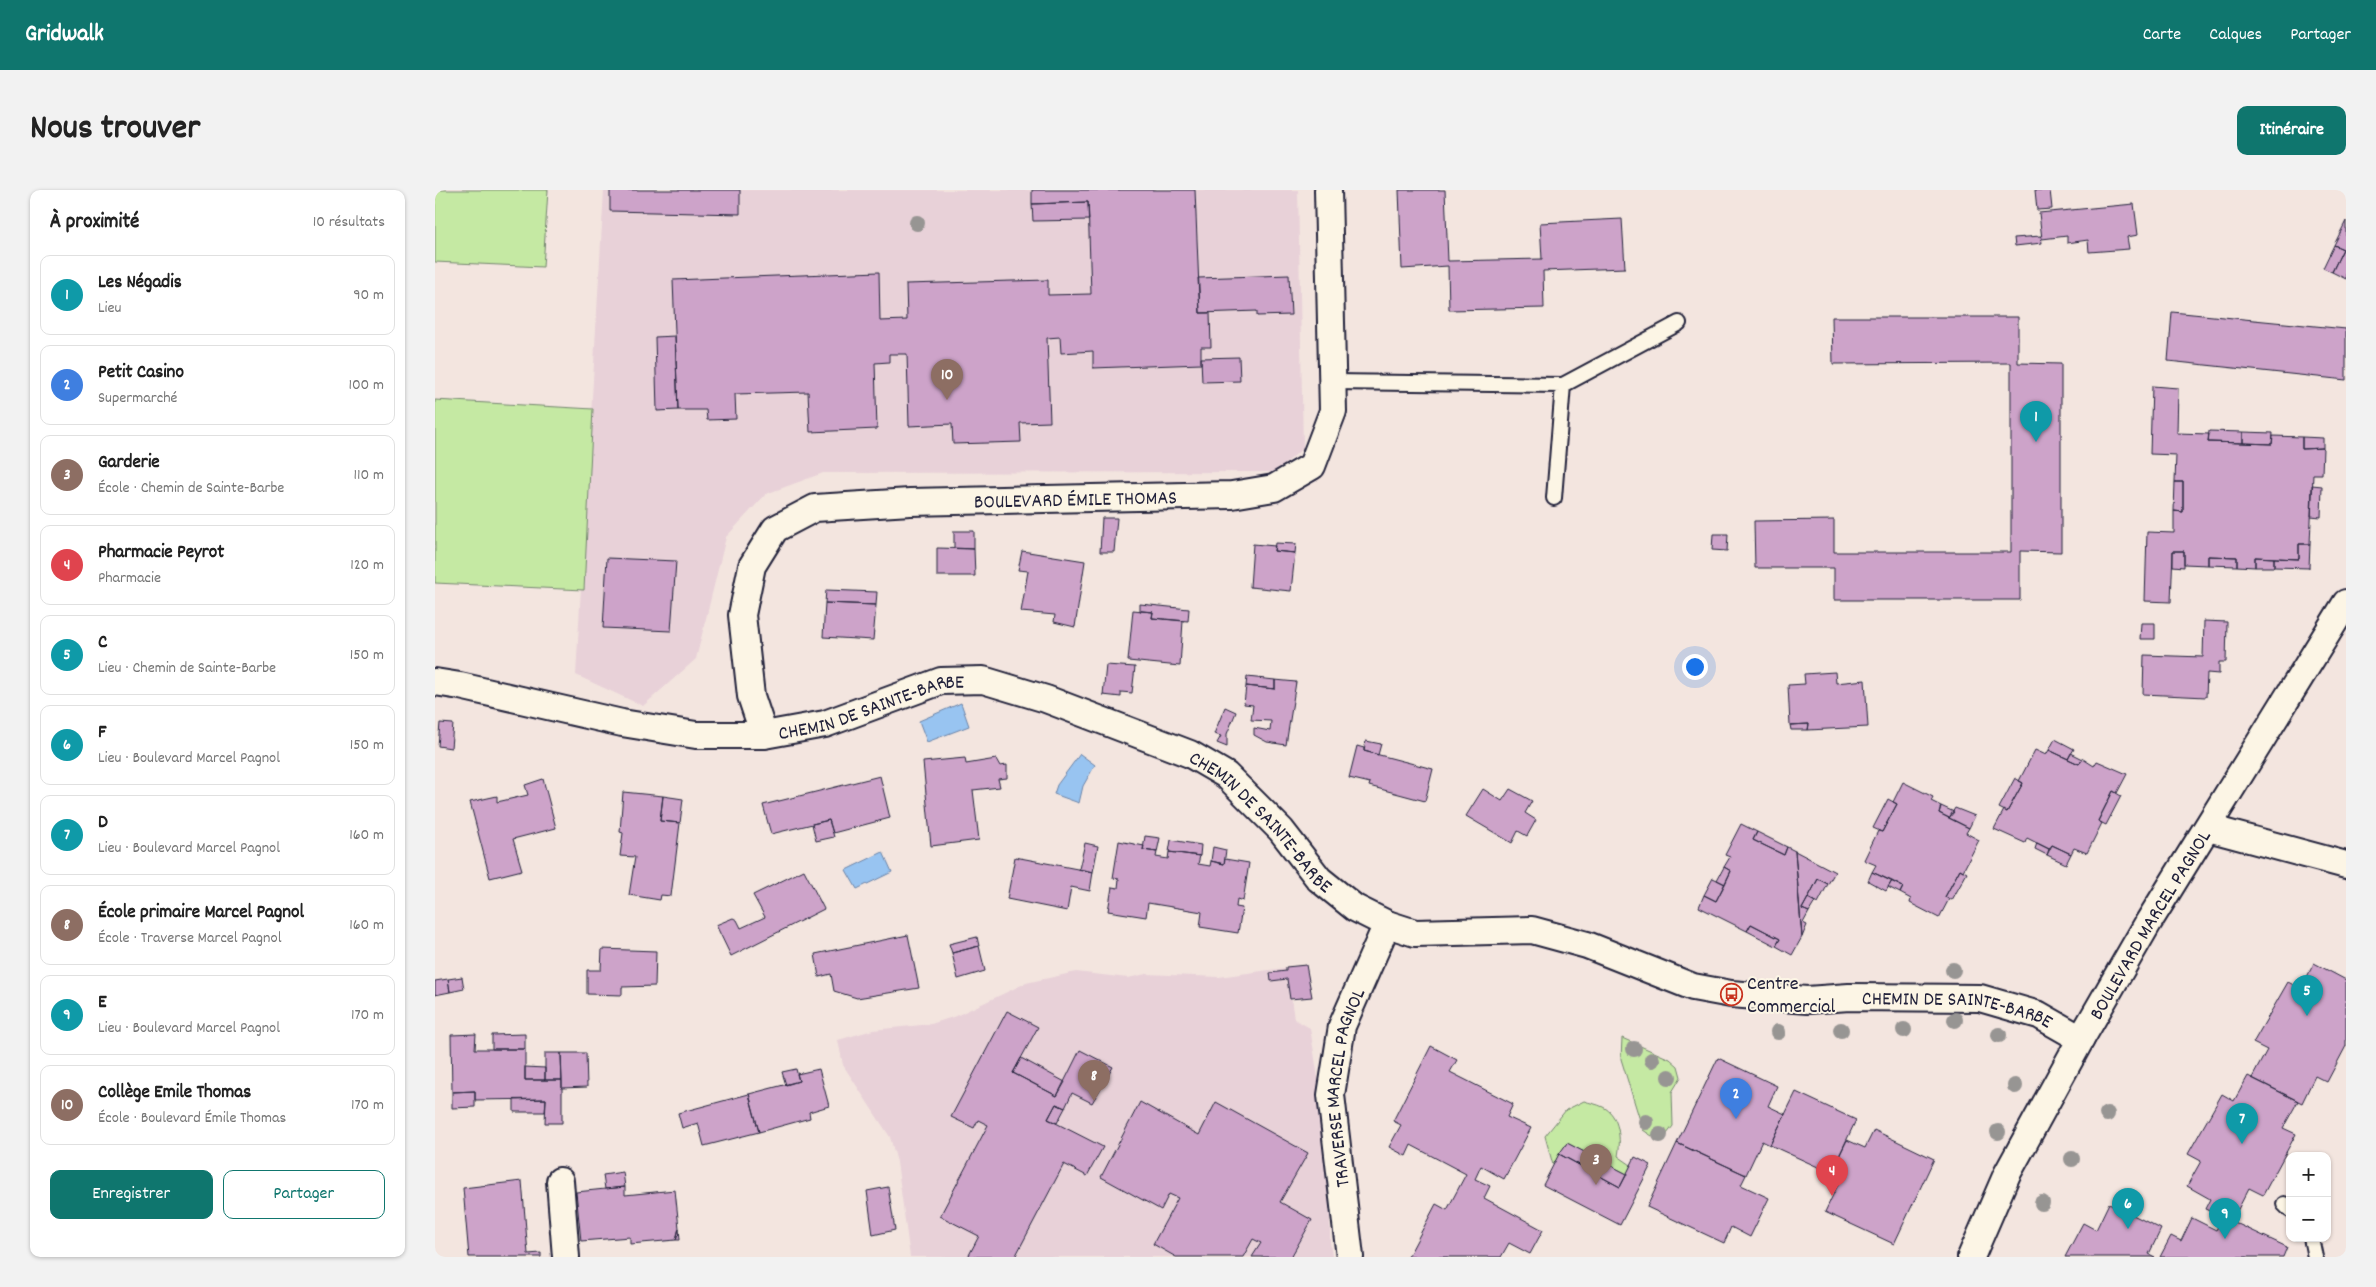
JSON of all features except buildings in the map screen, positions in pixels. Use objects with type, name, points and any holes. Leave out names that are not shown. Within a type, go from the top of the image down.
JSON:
[{"type":"street","name":"BOULEVARD ÉMILE THOMAS","points":[[764,735],[751,696],[741,615],[752,566],[775,529],[815,508],[910,502],[1232,495],[1274,488],[1313,466],[1333,411],[1328,190]]},
{"type":"street","name":"BOULEVARD MARCEL PAGNOL","points":[[1971,1257],[2007,1174],[2081,1039],[2148,923],[2346,603]]},
{"type":"street","name":"CHEMIN DE SAINTE-BARBE","points":[[435,682],[479,690],[622,723],[695,735],[764,735],[825,724],[941,681],[983,680],[1045,699],[1190,754],[1226,775],[1281,830],[1319,879],[1355,908],[1387,924],[1415,933],[1532,930],[1587,945],[1684,984],[1731,994],[1807,1000],[1849,997],[1980,998],[2039,1015],[2081,1039]]},
{"type":"street","points":[[2208,828],[2346,864]]},
{"type":"street","name":"TRAVERSE MARCEL PAGNOL","points":[[1350,1257],[1331,1095],[1342,1026],[1387,924]]},
{"type":"street","points":[[560,1181],[566,1257]]},
{"type":"lane","points":[[1332,382],[1563,386],[1679,323]]},
{"type":"lane","points":[[1554,498],[1563,386]]},
{"type":"lane","points":[[2312,1242],[2315,1257]]},
{"type":"shaded area","points":[[604,190],[1298,190],[1303,448],[1276,472],[823,473],[766,494],[726,537],[696,659],[643,706],[576,675]]},
{"type":"shaded area","points":[[1306,965],[1291,998],[1294,1019],[1310,1028],[1330,1152],[1330,1242],[1332,1257],[910,1257],[897,1162],[890,1137],[843,1065],[838,1040],[873,1030],[931,1024],[956,1016],[1026,983],[1076,972],[1128,978],[1146,974],[1219,977]]},
{"type":"green space","points":[[435,190],[548,190],[543,267],[435,262]]},
{"type":"green space","points":[[435,400],[593,409],[584,590],[435,583]]},
{"type":"green space","points":[[1622,1038],[1670,1059],[1678,1066],[1681,1077],[1672,1092],[1673,1126],[1661,1142],[1643,1130],[1621,1059]]},
{"type":"green space","points":[[1584,1101],[1603,1107],[1613,1116],[1619,1136],[1618,1156],[1631,1165],[1627,1174],[1567,1143],[1553,1165],[1545,1136],[1566,1110]]},
{"type":"water","points":[[961,703],[969,726],[927,742],[919,721]]},
{"type":"water","points":[[1080,754],[1095,765],[1083,786],[1079,803],[1054,794],[1057,785]]},
{"type":"water","points":[[883,852],[892,872],[857,889],[846,870]]},
{"type":"place","name":"Collège Emile Thomas","points":[[947,400]]},
{"type":"place","name":"Les Négadis","points":[[2036,442]]},
{"type":"place","name":"Centre Commercial","points":[[1731,994]]},
{"type":"place","name":"C","points":[[2307,1016]]},
{"type":"place","name":"École primaire Marcel Pagnol","points":[[1094,1101]]},
{"type":"place","name":"Petit Casino","points":[[1736,1119]]},
{"type":"place","name":"D","points":[[2242,1144]]},
{"type":"place","name":"Garderie","points":[[1596,1185]]},
{"type":"place","name":"Pharmacie Peyrot","points":[[1832,1196]]},
{"type":"place","name":"F","points":[[2128,1229]]},
{"type":"place","name":"E","points":[[2225,1239]]}]
